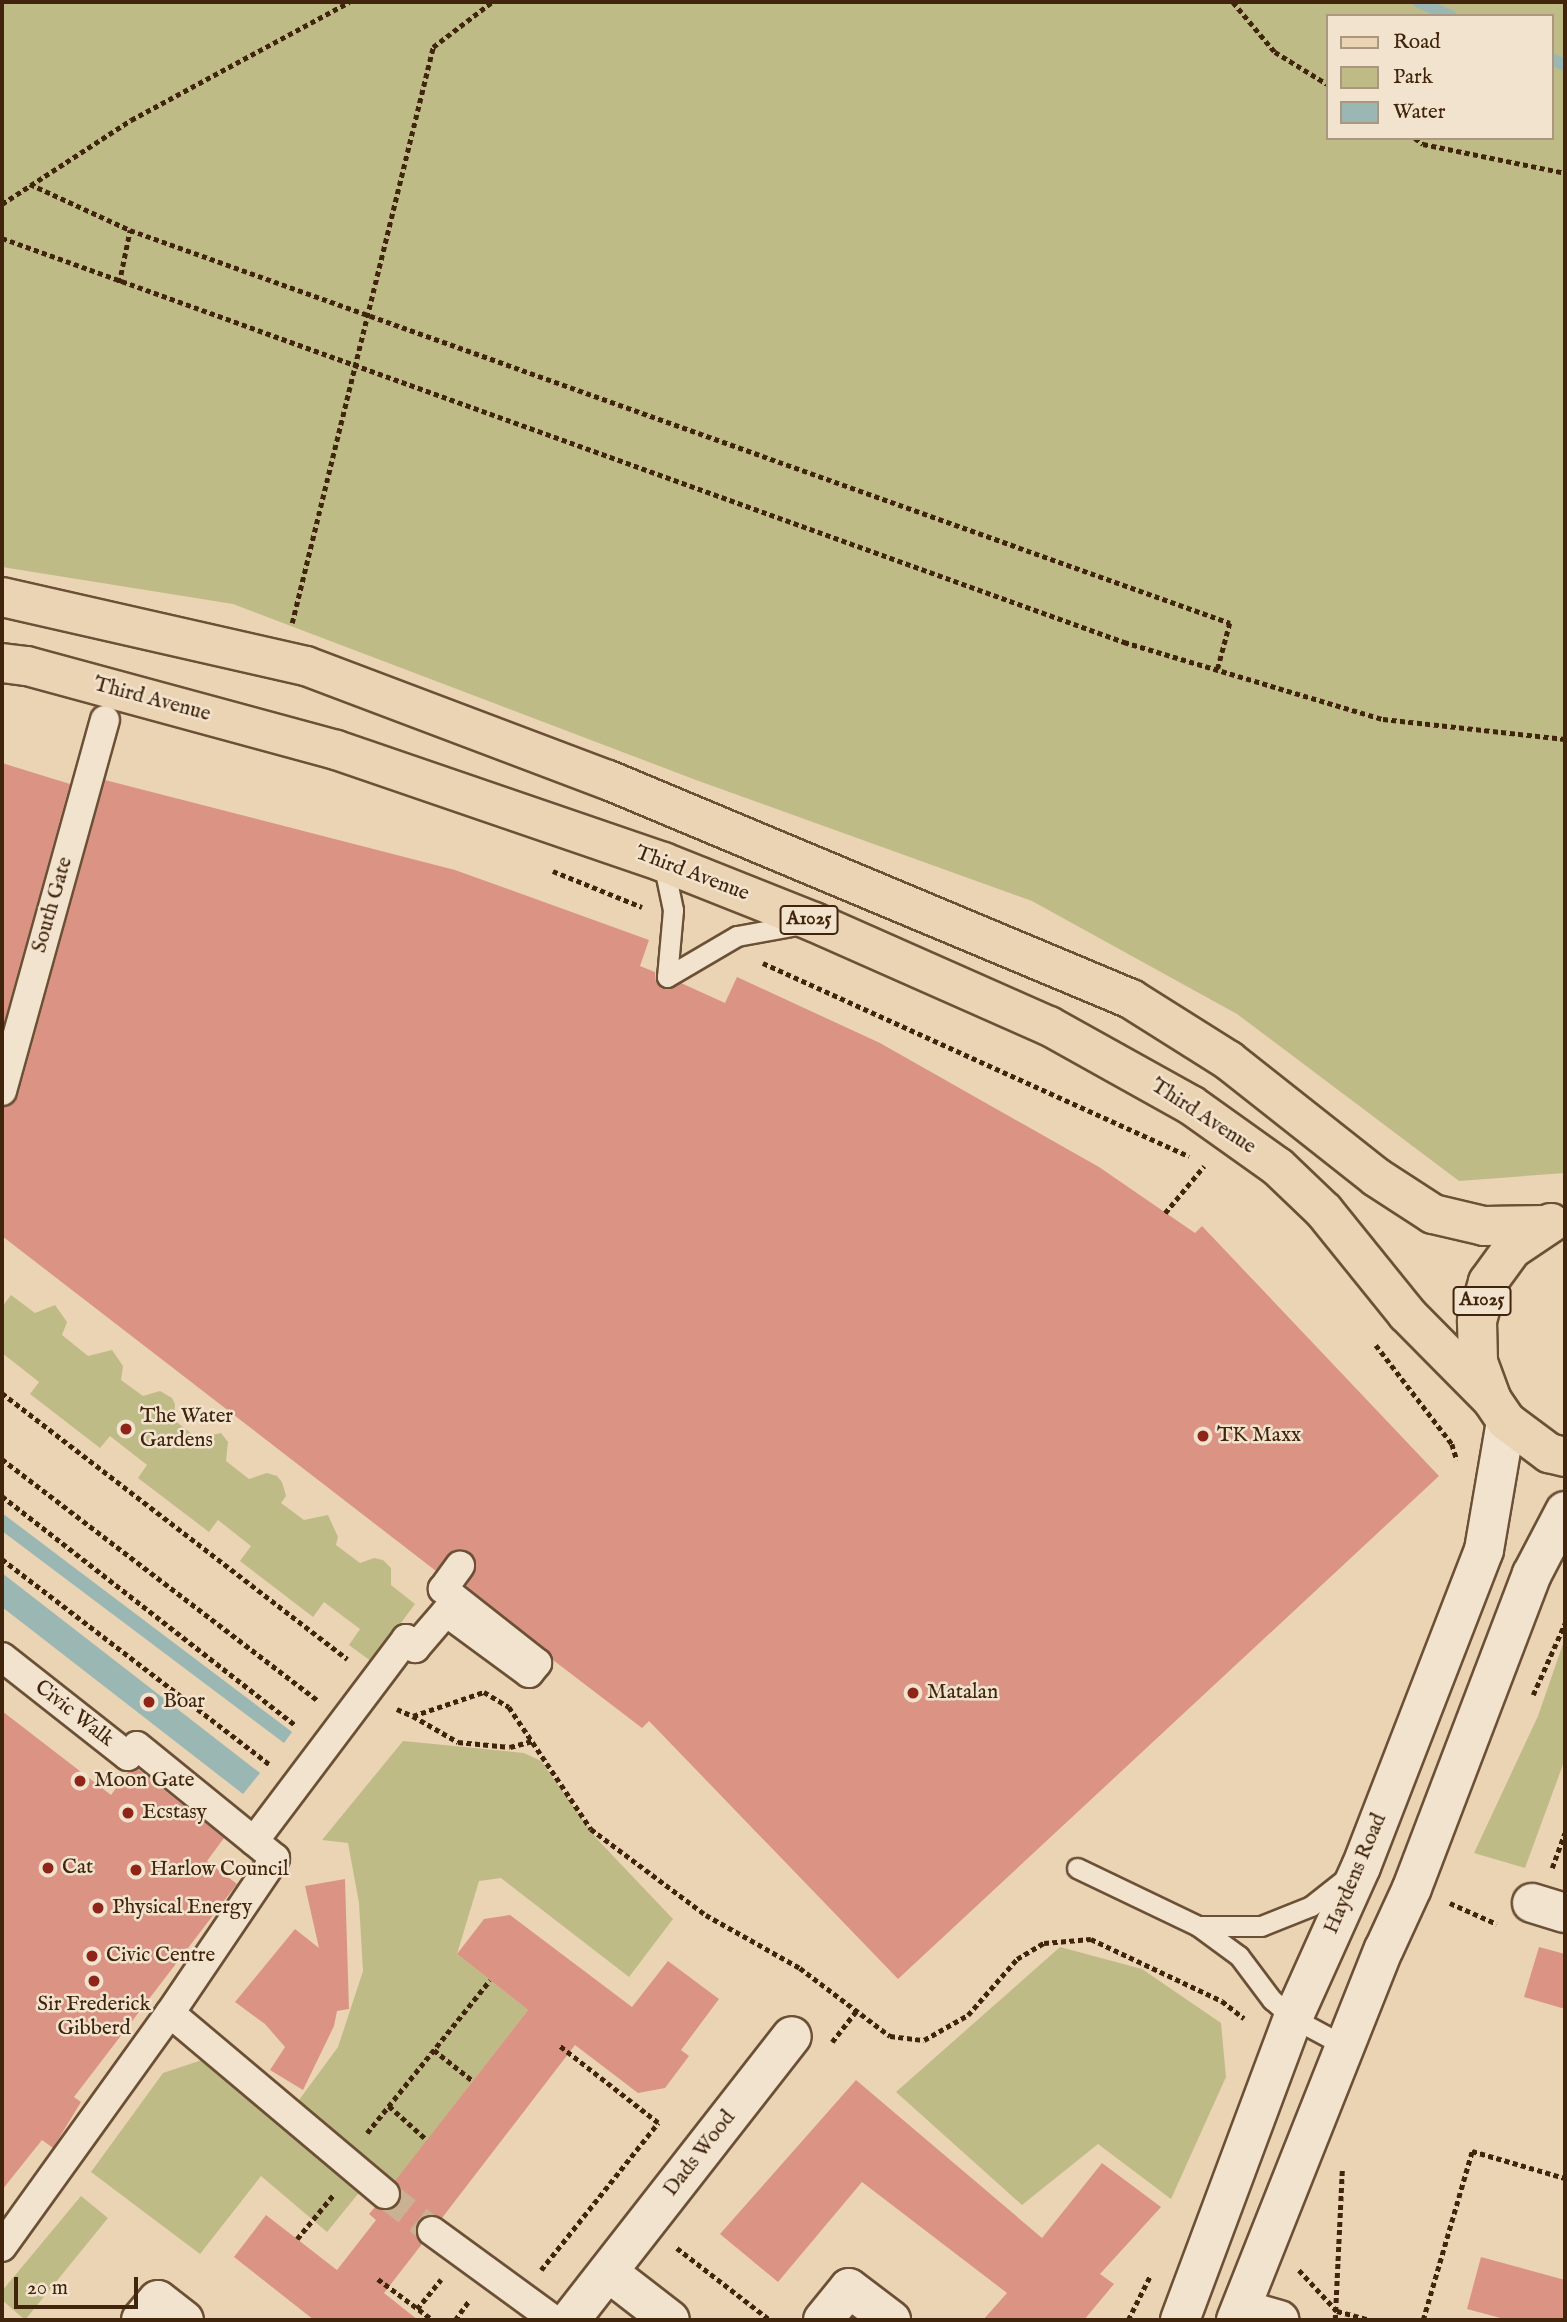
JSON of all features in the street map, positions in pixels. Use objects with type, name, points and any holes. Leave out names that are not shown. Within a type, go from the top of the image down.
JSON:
[{"type":"main road","name":"A1025","points":[[2,597],[306,666],[608,780],[1130,999],[1228,1060],[1376,1177],[1433,1214],[1485,1226],[1555,1222]]},
{"type":"main road","name":"Third Avenue","points":[[2,663],[27,666],[336,750],[663,862],[814,922],[1049,1026],[1191,1105],[1278,1167],[1324,1211],[1407,1314],[1499,1411]]},
{"type":"main road","name":"A1025","points":[[1555,1222],[1512,1249],[1488,1282],[1477,1321],[1477,1348],[1478,1362],[1499,1411],[1549,1453],[1565,1457]]},
{"type":"street","name":"South Gate","points":[[2,1091],[105,720]]},
{"type":"street","name":"Haydens Road","points":[[1186,2306],[1293,2018],[1361,1867],[1483,1550],[1499,1411]]},
{"type":"street","points":[[1239,2315],[1345,2046],[1412,1888],[1532,1574],[1565,1511]]},
{"type":"street","points":[[2,2247],[170,2013],[265,1850],[296,1785],[406,1639],[415,1648],[446,1612],[529,1673],[537,1663],[443,1589],[460,1566]]},
{"type":"street","name":"Civic Walk","points":[[2,1657],[128,1756],[137,1746],[265,1850]]},
{"type":"street","points":[[170,2013],[385,2194]]},
{"type":"street","name":"Dads Wood","points":[[570,2320],[792,2036]]},
{"type":"street","points":[[432,2231],[554,2320]]},
{"type":"street","points":[[608,2272],[670,2320]]},
{"type":"street","points":[[823,2320],[849,2288],[891,2320]]},
{"type":"street","points":[[141,2320],[158,2300],[184,2320]]},
{"type":"street","points":[[1186,2306],[1279,2320]]},
{"type":"lane","points":[[663,862],[673,910],[667,977],[737,936],[814,922]]},
{"type":"lane","points":[[1198,1926],[1261,1926],[1311,1906],[1361,1867]]},
{"type":"lane","points":[[1077,1868],[1198,1926],[1239,1956],[1272,2000],[1293,2018],[1345,2046]]},
{"type":"path","points":[[2,204],[131,120],[349,2]]},
{"type":"path","points":[[283,661],[433,47],[492,2]]},
{"type":"path","points":[[1233,2],[1275,52],[1326,83]]},
{"type":"path","points":[[1418,140],[1423,144],[1565,173]]},
{"type":"path","points":[[30,184],[130,230],[1230,622],[1218,668]]},
{"type":"path","points":[[119,283],[130,230]]},
{"type":"path","points":[[2,239],[1124,642],[1383,719],[1565,739]]},
{"type":"path","points":[[755,960],[1190,1157],[1212,1172]]},
{"type":"path","points":[[1165,1213],[1204,1166]]},
{"type":"path","points":[[1376,1344],[1452,1444],[1459,1469]]},
{"type":"path","points":[[2,1393],[370,1686],[412,1716],[458,1742],[509,1747],[533,1741]]},
{"type":"path","points":[[2,1459],[344,1720]]},
{"type":"path","points":[[2,1496],[324,1748]]},
{"type":"path","points":[[2,1559],[296,1785]]},
{"type":"path","points":[[1530,1701],[1565,1623]]},
{"type":"path","points":[[412,1716],[484,1692],[509,1707],[592,1829],[706,1915],[800,1968],[890,2036],[923,2040],[968,2015],[1017,1959],[1044,1942],[1091,1939],[1222,2001],[1250,2023]]},
{"type":"path","points":[[297,2239],[389,2106],[490,1980]]},
{"type":"path","points":[[522,2295],[658,2123],[558,2045]]},
{"type":"path","points":[[434,2050],[473,2081]]},
{"type":"path","points":[[389,2106],[427,2140]]},
{"type":"path","points":[[1423,2320],[1472,2151],[1565,2178]]},
{"type":"path","points":[[1335,2320],[1342,2166]]},
{"type":"path","points":[[645,2223],[771,2320]]},
{"type":"path","points":[[1298,2269],[1337,2311],[1370,2320]]},
{"type":"path","points":[[378,2279],[433,2320]]},
{"type":"path","points":[[441,2280],[450,2287]]},
{"type":"path","points":[[455,2320],[469,2301],[460,2294]]},
{"type":"green space","points":[[2,2],[1565,2],[1565,1173],[1459,1181],[1237,1014],[1032,901],[696,780],[233,604],[2,567]]},
{"type":"green space","name":"The Water Gardens","points":[[11,1295],[35,1313],[55,1305],[67,1322],[62,1335],[88,1356],[112,1350],[123,1366],[121,1380],[143,1396],[160,1391],[172,1398],[175,1404],[174,1420],[197,1438],[221,1433],[228,1442],[226,1461],[249,1479],[267,1473],[277,1476],[286,1496],[281,1503],[304,1520],[328,1515],[338,1537],[336,1545],[360,1563],[374,1558],[383,1560],[391,1568],[391,1585],[415,1604],[372,1662],[349,1645],[360,1629],[324,1602],[313,1617],[240,1561],[251,1546],[218,1520],[209,1532],[138,1478],[147,1465],[110,1436],[100,1448],[30,1394],[39,1382],[2,1353],[2,1307]]},
{"type":"green space","points":[[1565,1638],[1565,1759],[1525,1868],[1474,1853],[1538,1716]]},
{"type":"green space","points":[[403,1741],[524,1753],[541,1761],[596,1838],[673,1919],[629,1977],[501,1878],[479,1881],[457,1954],[528,2010],[391,2187],[299,2100],[338,2047],[363,1971],[359,1903],[348,1843],[322,1840]]},
{"type":"green space","points":[[1060,1947],[1142,1969],[1221,2023],[1226,2077],[1171,2199],[1098,2144],[1022,2205],[896,2092]]},
{"type":"green space","points":[[202,2060],[362,2189],[327,2232],[261,2176],[200,2254],[91,2172],[163,2073]]},
{"type":"green space","points":[[81,2196],[108,2218],[25,2320],[2,2300],[2,2291]]},
{"type":"water","points":[[2,1513],[292,1732],[284,1743],[2,1531]]},
{"type":"water","points":[[2,1573],[260,1773],[243,1794],[2,1607]]},
{"type":"building","points":[[2,763],[70,784],[2,1030]]},
{"type":"building","name":"The Water Gardens","points":[[105,780],[455,870],[649,940],[640,966],[655,972],[656,982],[661,988],[668,989],[681,983],[725,1003],[737,977],[880,1043],[1099,1167],[1195,1233],[1202,1226],[1439,1476],[898,1979],[649,1721],[642,1728],[553,1660],[547,1650],[466,1586],[476,1569],[470,1553],[461,1549],[453,1551],[436,1571],[2,1236],[2,1107],[13,1103],[18,1095]]},
{"type":"building","name":"Civic Centre","points":[[2,1711],[111,1795],[128,1772],[138,1769],[224,1838],[207,1861],[237,1884],[74,2097],[81,2102],[53,2148],[42,2140],[2,2190]]},
{"type":"building","points":[[345,1879],[349,2009],[337,2011],[334,2026],[303,2090],[270,2070],[285,2047],[265,2024],[235,2002],[295,1929],[319,1948],[305,1886]]},
{"type":"building","points":[[510,1915],[632,2007],[668,1961],[719,1999],[681,2050],[689,2056],[665,2088],[638,2093],[575,2045],[442,2218],[426,2216],[418,2222],[415,2230],[422,2244],[384,2293],[418,2320],[314,2320],[234,2257],[266,2215],[337,2270],[376,2220],[369,2214],[375,2207],[390,2210],[398,2204],[401,2189],[395,2181],[528,2010],[457,1954],[484,1919]]},
{"type":"building","points":[[1539,1947],[1565,1954],[1565,2009],[1524,1997]]},
{"type":"building","points":[[856,2080],[1042,2238],[1102,2163],[1161,2207],[1100,2274],[1114,2284],[1084,2320],[983,2320],[1007,2293],[862,2182],[778,2282],[720,2234]]},
{"type":"building","points":[[1481,2257],[1565,2280],[1565,2320],[1508,2320],[1467,2309]]},
{"type":"waterway","points":[[1419,2],[1446,14]]},
{"type":"waterway","points":[[1553,60],[1565,65]]},
{"type":"tunnel","points":[[385,2194],[432,2231]]},
{"type":"place","name":"The Water Gardens","points":[[126,1429]]},
{"type":"place","name":"TK Maxx","points":[[1203,1436]]},
{"type":"place","name":"Matalan","points":[[913,1693]]},
{"type":"place","name":"Boar","points":[[149,1702]]},
{"type":"place","name":"Moon Gate","points":[[80,1781]]},
{"type":"place","name":"Ecstasy","points":[[128,1813]]},
{"type":"place","name":"Cat","points":[[48,1868]]},
{"type":"place","name":"Harlow Council","points":[[136,1870]]},
{"type":"place","name":"Physical Energy","points":[[98,1908]]},
{"type":"place","name":"Civic Centre","points":[[92,1956]]},
{"type":"place","name":"Sir Frederick Gibberd","points":[[94,1981]]}]
